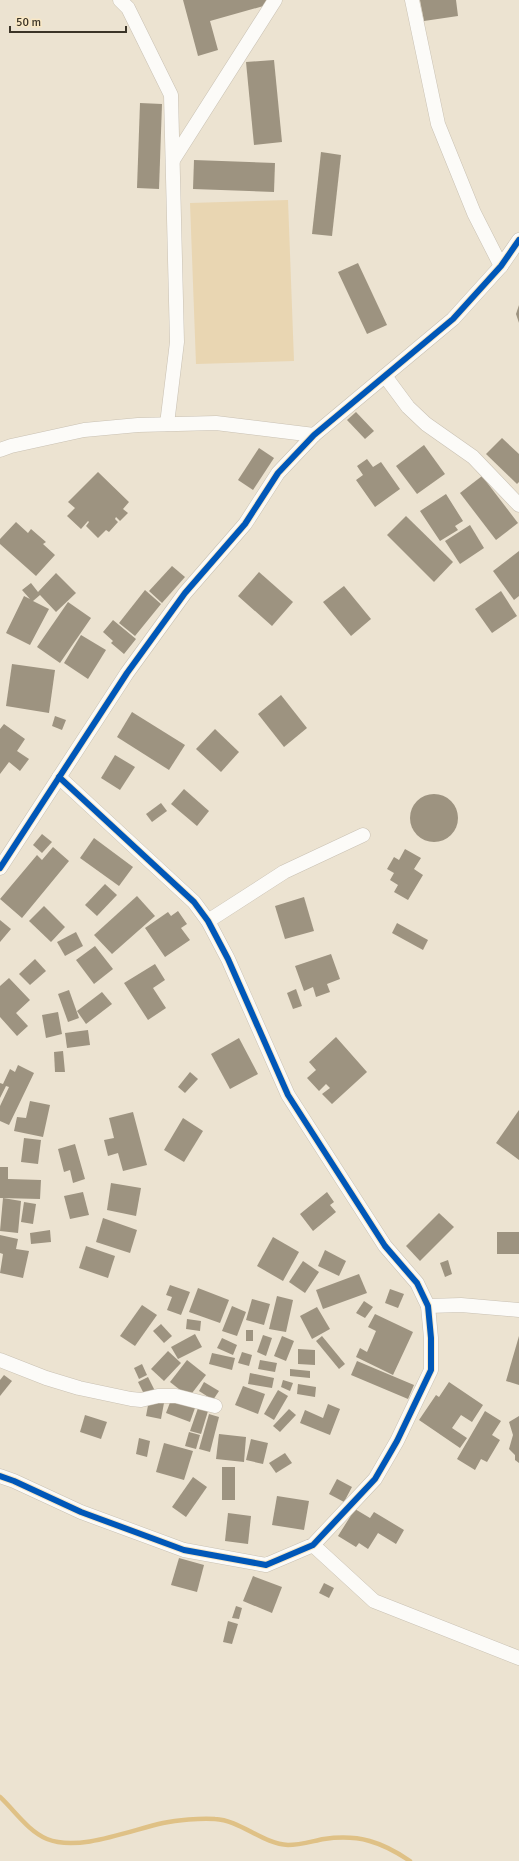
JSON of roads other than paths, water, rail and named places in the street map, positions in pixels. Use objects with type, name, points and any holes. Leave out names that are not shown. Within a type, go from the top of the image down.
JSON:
[{"type":"street","points":[[120,0],[128,8],[172,95],[177,342],[167,424]]},
{"type":"street","points":[[174,160],[275,0]]},
{"type":"street","points":[[412,0],[438,124],[474,213],[501,266]]},
{"type":"street","points":[[0,868],[127,673],[185,593],[245,524],[278,473],[314,435],[453,319],[501,266],[519,240]]},
{"type":"street","points":[[385,376],[408,407],[426,424],[473,458],[519,505]]},
{"type":"street","points":[[0,450],[11,446],[84,430],[138,425],[216,424],[314,435]]},
{"type":"street","points":[[0,1476],[81,1512],[184,1550],[266,1565],[313,1545],[375,1479],[431,1370],[431,1338],[428,1306],[417,1283],[385,1246],[288,1095],[228,958],[208,921],[194,902],[59,777]]},
{"type":"street","points":[[208,921],[284,872],[363,835]]},
{"type":"street","points":[[428,1306],[461,1305],[519,1310]]},
{"type":"street","points":[[0,1360],[66,1384],[131,1399],[141,1400],[158,1396],[176,1396],[215,1406]]},
{"type":"street","points":[[313,1545],[374,1601],[519,1658]]},
{"type":"waterway","points":[[0,1797],[34,1831],[47,1839],[60,1842],[74,1843],[89,1841],[121,1835],[175,1821],[215,1819],[233,1823],[279,1844],[288,1845],[337,1838],[370,1841],[380,1844],[410,1861]]}]
